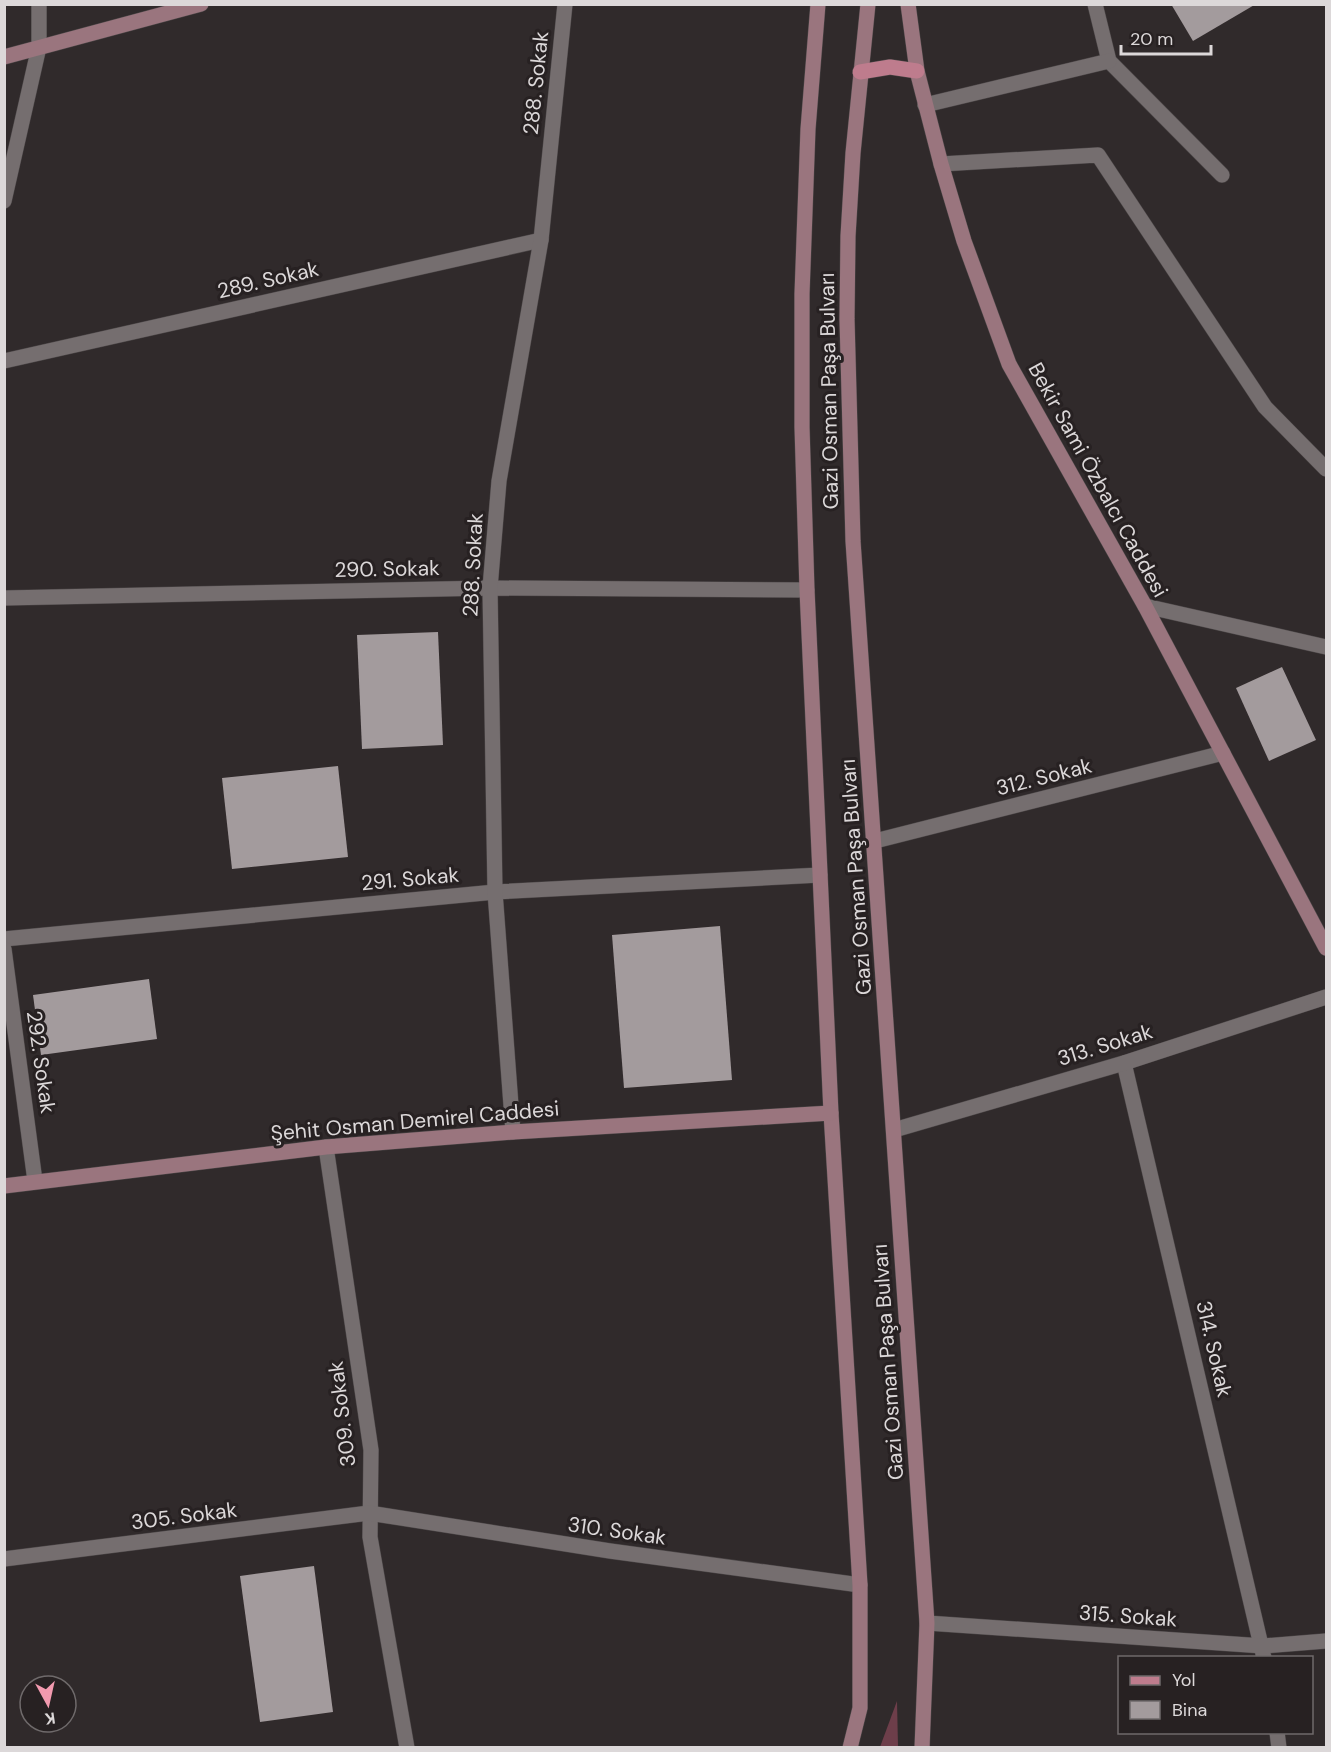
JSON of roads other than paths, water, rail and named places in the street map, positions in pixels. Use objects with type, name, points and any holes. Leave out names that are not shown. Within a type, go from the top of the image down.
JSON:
[{"type":"main road","points":[[4,57],[201,4]]},
{"type":"main road","name":"Gazi Osman Paşa Bulvarı","points":[[818,4],[808,129],[802,294],[802,427],[807,590],[831,1113],[860,1585],[860,1708],[850,1748]]},
{"type":"main road","name":"Gazi Osman Paşa Bulvarı","points":[[868,4],[853,153],[847,319],[853,541],[927,1623],[922,1748]]},
{"type":"main road","name":"Bekir Sami Özbalcı Caddesi","points":[[908,4],[917,71],[941,165],[971,261],[1009,364],[1145,606],[1326,948]]},
{"type":"main road","points":[[860,72],[890,67],[917,71]]},
{"type":"main road","name":"Şehit Osman Demirel Caddesi","points":[[4,1185],[326,1148],[513,1132],[831,1113]]},
{"type":"street","points":[[4,201],[39,47],[39,4]]},
{"type":"street","name":"288. Sokak","points":[[513,1132],[495,892],[490,588],[499,481],[541,240],[565,4]]},
{"type":"street","points":[[1095,4],[1108,61],[1222,175]]},
{"type":"street","points":[[925,105],[1108,61]]},
{"type":"street","points":[[941,165],[1098,156],[1264,407],[1326,469]]},
{"type":"street","name":"289. Sokak","points":[[4,361],[541,240]]},
{"type":"street","name":"290. Sokak","points":[[4,598],[490,588],[807,590]]},
{"type":"street","points":[[1145,606],[1326,647]]},
{"type":"street","name":"312. Sokak","points":[[875,841],[1223,753]]},
{"type":"street","name":"291. Sokak","points":[[4,939],[495,892],[820,875]]},
{"type":"street","name":"292. Sokak","points":[[4,949],[35,1181]]},
{"type":"street","name":"313. Sokak","points":[[894,1130],[1124,1062],[1326,997]]},
{"type":"street","name":"314. Sokak","points":[[1124,1062],[1264,1652]]},
{"type":"street","name":"309. Sokak","points":[[326,1148],[371,1450],[370,1537],[406,1748]]},
{"type":"street","name":"310. Sokak","points":[[369,1513],[610,1551],[860,1585]]},
{"type":"street","name":"305. Sokak","points":[[4,1559],[369,1513]]},
{"type":"street","name":"315. Sokak","points":[[927,1623],[1264,1652],[1326,1641]]}]
